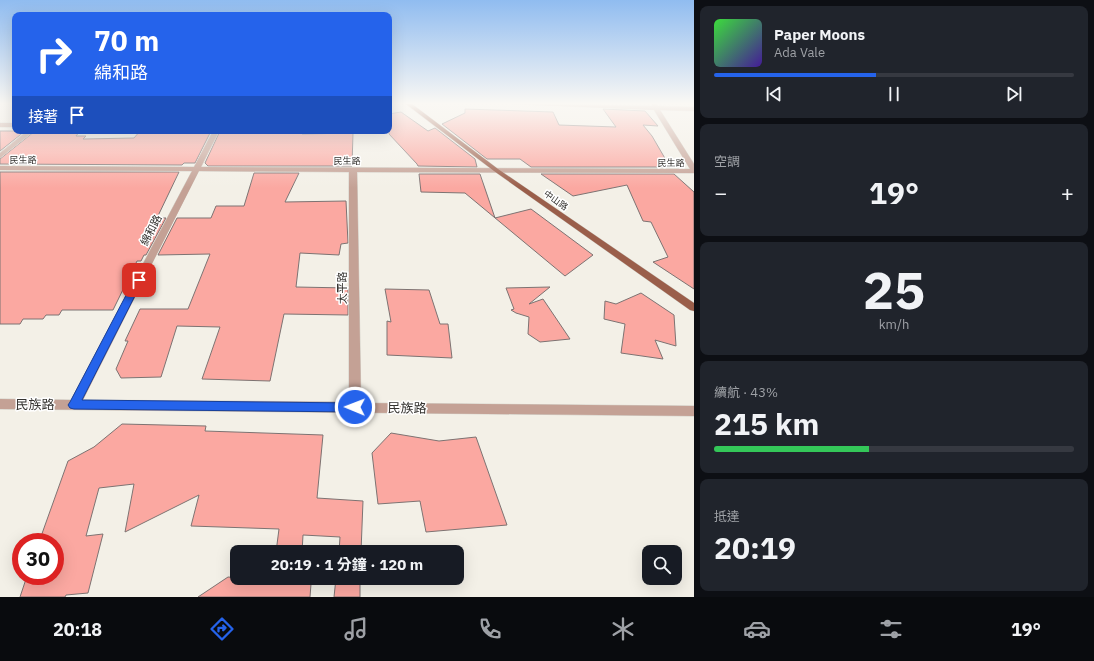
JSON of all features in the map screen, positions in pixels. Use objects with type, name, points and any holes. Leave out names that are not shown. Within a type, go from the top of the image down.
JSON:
[{"type":"main road","name":"中山路","points":[[445,132],[496,170],[694,308]]},
{"type":"street","points":[[670,132],[694,171]]},
{"type":"street","points":[[0,156],[27,134]]},
{"type":"street","name":"綿和路","points":[[74,405],[214,134]]},
{"type":"street","name":"民生路","points":[[0,168],[694,171]]},
{"type":"street","name":"太平路","points":[[353,170],[355,407]]},
{"type":"street","name":"民族路","points":[[0,404],[694,410]]},
{"type":"building","points":[[0,132],[12,132],[12,134],[21,134],[0,151]]},
{"type":"building","points":[[392,132],[440,132],[475,159],[477,167],[418,166],[389,134],[392,134]]},
{"type":"building","points":[[452,132],[649,132],[670,167],[531,167],[520,159],[487,159]]},
{"type":"building","points":[[31,134],[78,134],[76,136],[86,136],[83,139],[134,138],[137,134],[210,134],[195,163],[184,163],[182,165],[0,164],[0,159]]},
{"type":"building","points":[[219,134],[353,134],[352,166],[208,166],[205,163]]},
{"type":"building","points":[[0,172],[179,172],[157,218],[166,218],[146,255],[144,255],[141,261],[137,261],[113,310],[62,310],[59,315],[46,315],[43,319],[23,319],[20,324],[0,324]]},
{"type":"building","points":[[254,173],[299,173],[285,202],[346,201],[348,243],[341,244],[339,255],[300,253],[296,287],[348,288],[348,315],[284,314],[270,381],[202,379],[220,327],[177,326],[161,377],[121,378],[116,369],[128,341],[125,341],[140,309],[188,309],[210,254],[158,255],[177,218],[211,218],[216,206],[244,206]]},
{"type":"building","points":[[419,174],[480,174],[495,218],[465,193],[421,192]]},
{"type":"building","points":[[541,174],[674,174],[694,192],[694,289],[653,262],[668,257],[651,222],[643,221],[627,185],[573,196]]},
{"type":"building","points":[[531,209],[593,255],[565,276],[495,218]]},
{"type":"building","points":[[550,287],[529,304],[543,299],[570,339],[540,342],[528,334],[529,317],[511,310],[514,309],[506,288]]},
{"type":"building","points":[[385,289],[429,290],[440,324],[448,324],[452,358],[387,355],[387,321],[391,322]]},
{"type":"building","points":[[641,293],[674,315],[676,346],[655,340],[663,359],[621,353],[625,324],[604,319],[605,301],[616,304]]},
{"type":"building","points":[[122,424],[206,426],[205,431],[323,435],[317,498],[363,501],[361,545],[339,545],[340,537],[303,535],[302,545],[277,545],[279,529],[191,526],[199,495],[125,532],[134,484],[99,488],[86,536],[103,534],[88,593],[66,595],[65,597],[20,597],[24,585],[64,585],[64,533],[42,533],[68,461],[94,447]]},
{"type":"building","points":[[391,433],[439,441],[476,437],[507,525],[426,532],[420,501],[378,504],[372,453]]},
{"type":"building","points":[[228,577],[230,577],[230,585],[311,585],[310,597],[198,597]]},
{"type":"building","points":[[335,585],[360,585],[360,597],[334,597]]},
{"type":"route","points":[[139,280],[74,405],[355,407]]}]
